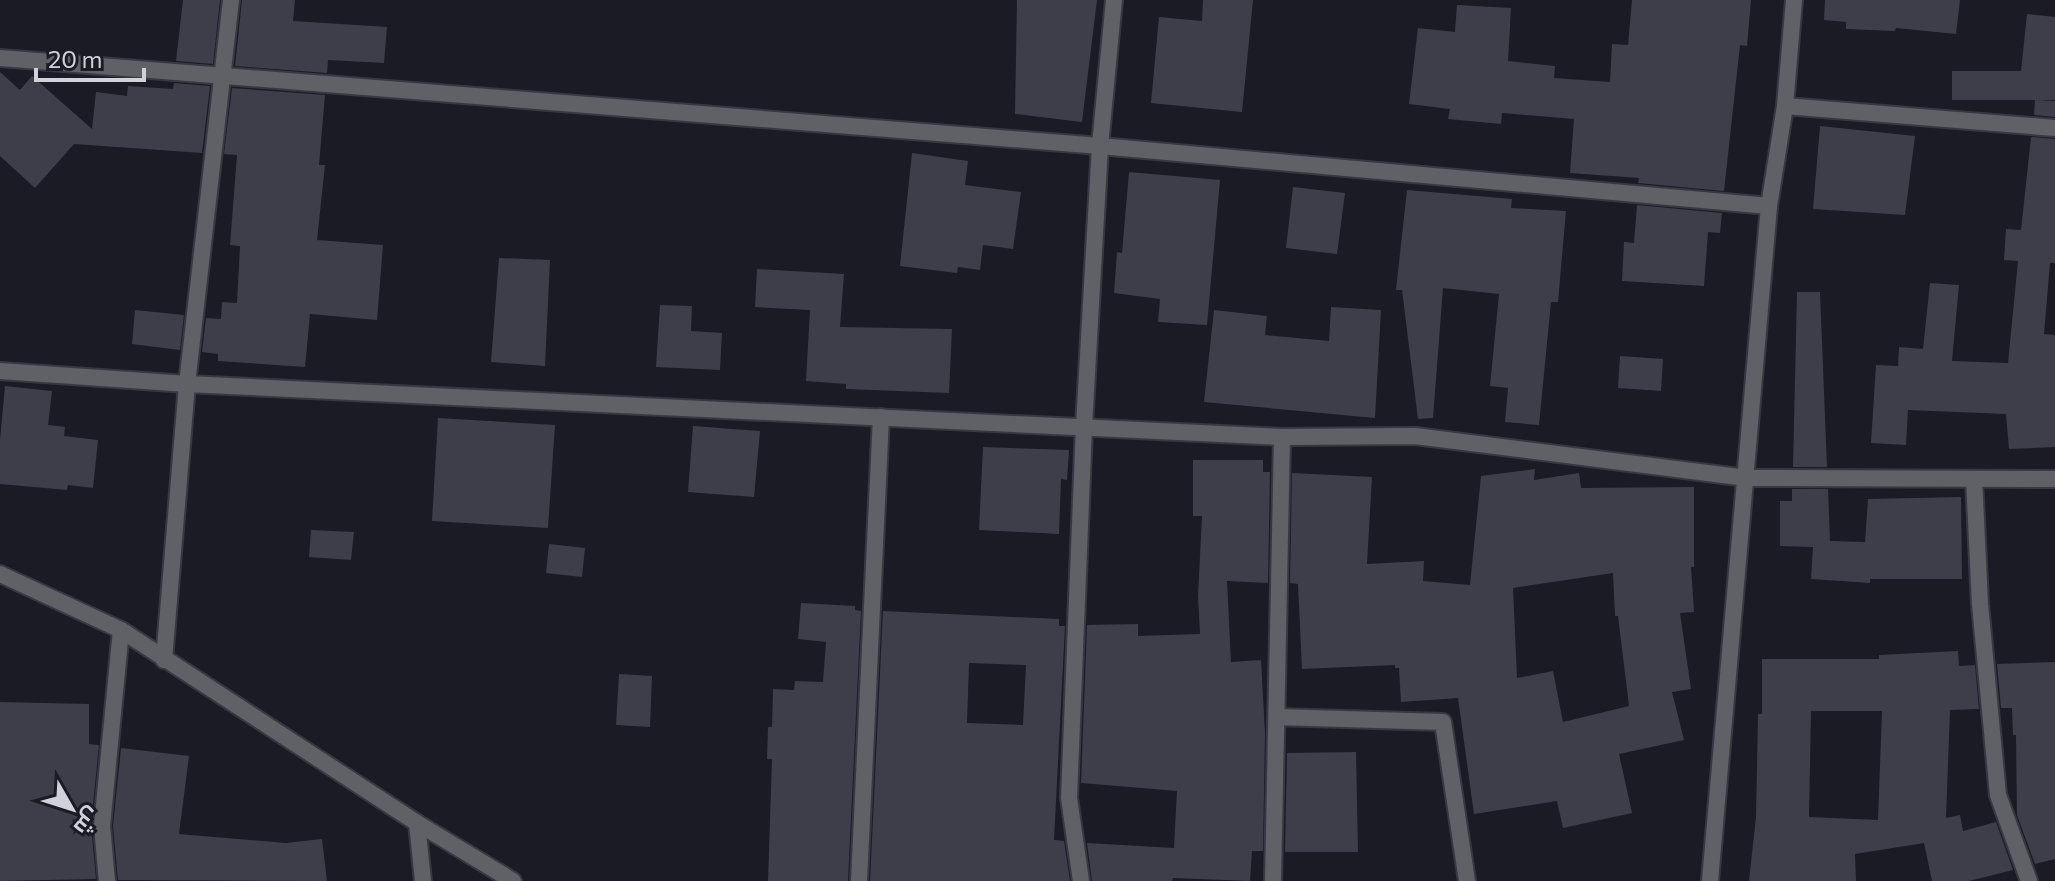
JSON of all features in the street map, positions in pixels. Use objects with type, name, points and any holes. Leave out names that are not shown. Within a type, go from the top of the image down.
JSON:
[{"type":"street","points":[[164,660],[187,384],[231,0]]},
{"type":"street","points":[[1081,881],[1069,798],[1084,426],[1100,146],[1114,0]]},
{"type":"street","points":[[1710,881],[1769,206],[1785,106],[1794,0]]},
{"type":"street","points":[[0,58],[1100,146],[1769,206]]},
{"type":"street","points":[[1785,106],[2055,128]]},
{"type":"street","points":[[0,371],[187,384],[1282,437],[1415,436],[1747,478],[2055,479]]},
{"type":"street","points":[[859,881],[881,417]]},
{"type":"street","points":[[1273,881],[1282,437]]},
{"type":"street","points":[[1974,479],[1980,604],[1998,795],[2029,881]]},
{"type":"street","points":[[0,574],[121,630],[417,823],[513,881]]},
{"type":"street","points":[[107,881],[102,826],[121,630]]},
{"type":"street","points":[[1277,717],[1443,722],[1467,881]]},
{"type":"street","points":[[417,823],[423,881]]},
{"type":"building","points":[[183,0],[220,0],[213,64],[176,61]]},
{"type":"building","points":[[242,0],[295,0],[293,21],[387,27],[384,63],[328,60],[327,73],[235,66]]},
{"type":"building","points":[[1017,0],[1097,0],[1082,122],[1015,114]]},
{"type":"building","points":[[1203,0],[1253,0],[1242,112],[1151,103],[1159,17],[1202,21]]},
{"type":"building","points":[[1632,0],[1751,0],[1747,46],[1740,45],[1724,191],[1638,183],[1639,178],[1570,173],[1574,119],[1502,113],[1501,124],[1448,119],[1450,109],[1409,104],[1418,28],[1455,32],[1457,5],[1511,8],[1508,61],[1555,66],[1554,78],[1610,82],[1612,44],[1628,45]]},
{"type":"building","points":[[1825,0],[1960,0],[1956,34],[1896,28],[1895,31],[1846,29],[1846,22],[1824,20]]},
{"type":"building","points":[[2027,14],[2055,17],[2055,100],[2037,100],[2055,101],[2055,117],[2034,115],[2035,100],[1952,100],[1952,71],[2021,71]]},
{"type":"building","points":[[0,72],[20,90],[32,76],[92,129],[96,92],[127,96],[128,86],[173,89],[174,83],[210,86],[202,153],[74,144],[35,188],[0,156]]},
{"type":"building","points":[[232,88],[325,95],[319,165],[325,165],[317,240],[383,245],[377,320],[310,314],[305,367],[218,361],[218,354],[202,352],[206,318],[221,319],[222,302],[237,303],[240,246],[230,245],[237,155],[224,154]]},
{"type":"building","points":[[1820,126],[1915,136],[1905,215],[1813,209]]},
{"type":"building","points":[[2031,137],[2055,139],[2055,263],[2050,263],[2044,334],[2055,335],[2055,447],[2009,449],[2006,414],[1908,410],[1906,445],[1871,443],[1876,365],[1898,366],[1899,347],[1923,349],[1930,283],[1959,285],[1952,361],[2008,363],[2018,261],[2004,260],[2006,229],[2021,230]]},
{"type":"building","points":[[912,153],[968,161],[965,185],[1021,192],[1013,249],[983,245],[980,270],[958,267],[957,273],[900,266]]},
{"type":"building","points":[[1129,172],[1220,180],[1207,325],[1158,322],[1160,299],[1114,293],[1117,252],[1122,253]]},
{"type":"building","points":[[1293,187],[1345,193],[1337,254],[1286,248]]},
{"type":"building","points":[[1407,190],[1512,199],[1511,208],[1566,211],[1558,302],[1551,302],[1539,425],[1505,422],[1508,388],[1490,386],[1499,294],[1443,288],[1433,418],[1418,419],[1402,290],[1396,290]]},
{"type":"building","points":[[1637,205],[1722,213],[1720,233],[1708,232],[1704,286],[1622,281],[1624,242],[1634,243]]},
{"type":"building","points":[[499,258],[550,260],[545,366],[491,362]]},
{"type":"building","points":[[757,269],[844,274],[840,327],[952,329],[949,393],[846,389],[846,384],[806,381],[810,310],[755,307]]},
{"type":"building","points":[[1797,292],[1820,292],[1827,467],[1793,467]]},
{"type":"building","points":[[660,305],[692,306],[691,331],[722,333],[720,370],[656,367]]},
{"type":"building","points":[[1331,307],[1381,310],[1375,418],[1204,402],[1214,310],[1267,316],[1265,335],[1329,341]]},
{"type":"building","points":[[135,310],[184,315],[180,350],[132,344]]},
{"type":"building","points":[[1620,356],[1663,359],[1661,391],[1618,388]]},
{"type":"building","points":[[5,386],[52,391],[48,425],[65,427],[64,436],[98,440],[93,488],[68,485],[67,490],[0,484]]},
{"type":"building","points":[[438,418],[555,425],[548,528],[432,521]]},
{"type":"building","points":[[693,426],[760,431],[754,497],[688,492]]},
{"type":"building","points":[[983,447],[1069,450],[1067,480],[1061,479],[1059,534],[979,530]]},
{"type":"building","points":[[1193,460],[1263,460],[1263,472],[1270,472],[1268,583],[1227,581],[1231,662],[1261,660],[1265,733],[1263,851],[1252,851],[1250,881],[1173,878],[1172,881],[1092,881],[1087,843],[1174,848],[1177,791],[1081,783],[1087,625],[1138,624],[1138,636],[1200,634],[1198,596],[1202,516],[1193,516]]},
{"type":"building","points":[[1535,469],[1534,480],[1579,473],[1581,488],[1694,487],[1694,567],[1691,567],[1694,612],[1680,613],[1691,689],[1672,692],[1684,740],[1619,754],[1632,813],[1563,828],[1557,801],[1474,814],[1458,698],[1401,702],[1399,668],[1395,665],[1302,669],[1298,584],[1290,583],[1292,473],[1372,477],[1367,564],[1424,561],[1423,581],[1470,585],[1481,476]],"holes":[[[1613,573],[1615,616],[1618,616],[1629,706],[1563,722],[1553,671],[1517,678],[1513,588]]]},
{"type":"building","points":[[1792,489],[1828,489],[1830,541],[1865,542],[1868,499],[1961,497],[1962,579],[1870,579],[1870,583],[1811,579],[1813,547],[1780,546],[1780,501],[1792,501]]},
{"type":"building","points":[[311,530],[354,532],[351,560],[309,557]]},
{"type":"building","points":[[549,544],[585,548],[582,577],[546,573]]},
{"type":"building","points":[[801,603],[855,606],[855,610],[861,611],[848,881],[768,881],[772,759],[767,759],[773,689],[794,690],[795,681],[823,682],[826,642],[798,639]]},
{"type":"building","points":[[883,611],[1059,619],[1059,626],[1065,626],[1054,840],[1064,841],[1070,881],[870,881]],"holes":[[[969,663],[1026,665],[1023,725],[967,723]]]},
{"type":"building","points":[[1958,651],[1959,666],[1975,665],[1979,709],[1950,710],[1946,818],[1960,815],[1963,831],[1996,822],[2013,870],[1969,881],[1932,881],[1924,843],[1855,854],[1856,881],[1749,881],[1756,817],[1762,659],[1879,659],[1879,655]],"holes":[[[1811,711],[1882,711],[1878,820],[1809,817]]]},
{"type":"building","points":[[2055,662],[2055,859],[2035,864],[2017,815],[2016,735],[2013,735],[2012,708],[2001,708],[1997,664]]},
{"type":"building","points":[[619,674],[652,676],[650,727],[616,725]]},
{"type":"building","points":[[0,702],[89,704],[89,744],[99,745],[91,825],[96,879],[0,881]]},
{"type":"building","points":[[121,748],[189,756],[179,834],[286,843],[322,839],[327,881],[118,880],[113,826]]},
{"type":"building","points":[[1356,752],[1358,852],[1285,852],[1287,753]]}]
